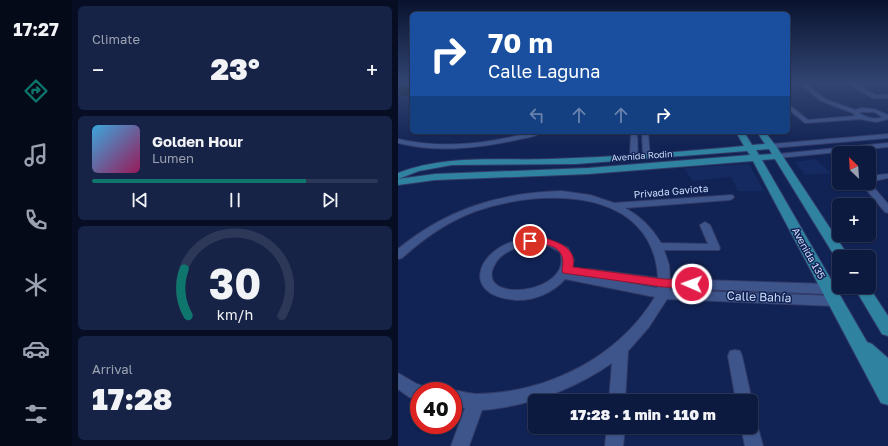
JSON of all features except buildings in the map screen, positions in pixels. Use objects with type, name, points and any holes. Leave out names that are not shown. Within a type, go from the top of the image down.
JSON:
[{"type":"main road","name":"Avenida 135","points":[[741,134],[888,396]]},
{"type":"main road","points":[[763,134],[772,146],[838,250]]},
{"type":"main road","name":"Avenida Rodin","points":[[398,182],[435,178],[588,171],[753,153],[772,146]]},
{"type":"main road","name":"Avenida Rodin","points":[[398,176],[416,168],[444,163],[548,162],[647,156],[753,153],[778,156]]},
{"type":"main road","points":[[420,158],[444,163],[446,168],[435,178]]},
{"type":"main road","points":[[866,294],[888,329]]},
{"type":"main road","points":[[857,340],[888,369]]},
{"type":"street","points":[[832,104],[877,120],[888,126]]},
{"type":"street","points":[[790,108],[807,122],[857,114],[871,110],[886,117]]},
{"type":"street","points":[[798,116],[857,114]]},
{"type":"street","points":[[877,120],[886,117]]},
{"type":"street","points":[[398,140],[422,145],[451,145],[501,140],[530,134]]},
{"type":"street","points":[[634,134],[634,157]]},
{"type":"street","points":[[645,134],[647,156]]},
{"type":"street","name":"Avenida Rodin","points":[[772,146],[888,136]]},
{"type":"street","name":"Avenida Rodin","points":[[778,156],[888,145]]},
{"type":"street","points":[[876,178],[888,176]]},
{"type":"street","points":[[871,190],[888,210]]},
{"type":"street","points":[[398,255],[409,244],[438,225],[469,210],[500,201],[532,195],[562,195],[590,198],[615,206],[633,216],[648,230],[658,246],[663,264],[663,288],[649,317],[620,349],[580,376],[530,394],[476,402],[462,400]]},
{"type":"street","name":"Privada Gaviota","points":[[615,206],[729,197]]},
{"type":"street","points":[[658,246],[715,248],[705,225]]},
{"type":"street","points":[[536,241],[552,243],[561,247],[567,253],[569,261],[566,272],[556,283],[544,290],[515,296],[502,294],[492,288],[486,281],[485,272],[488,263],[495,255],[505,248],[517,243],[536,241]]},
{"type":"street","name":"Calle Bahía","points":[[566,272],[663,288],[832,295]]},
{"type":"street","points":[[617,394],[620,349]]},
{"type":"street","points":[[735,356],[743,394]]},
{"type":"street","points":[[398,380],[410,388]]},
{"type":"street","points":[[460,446],[476,402]]},
{"type":"street","points":[[614,446],[615,434]]},
{"type":"street","points":[[751,434],[754,446]]},
{"type":"shaded area","points":[[815,159],[831,173],[805,175],[795,162]]},
{"type":"shaded area","points":[[749,164],[764,191],[738,191],[731,177],[693,181],[684,168]]},
{"type":"route","points":[[530,241],[542,240],[561,247],[567,253],[569,261],[567,270],[663,283],[692,284]]}]
